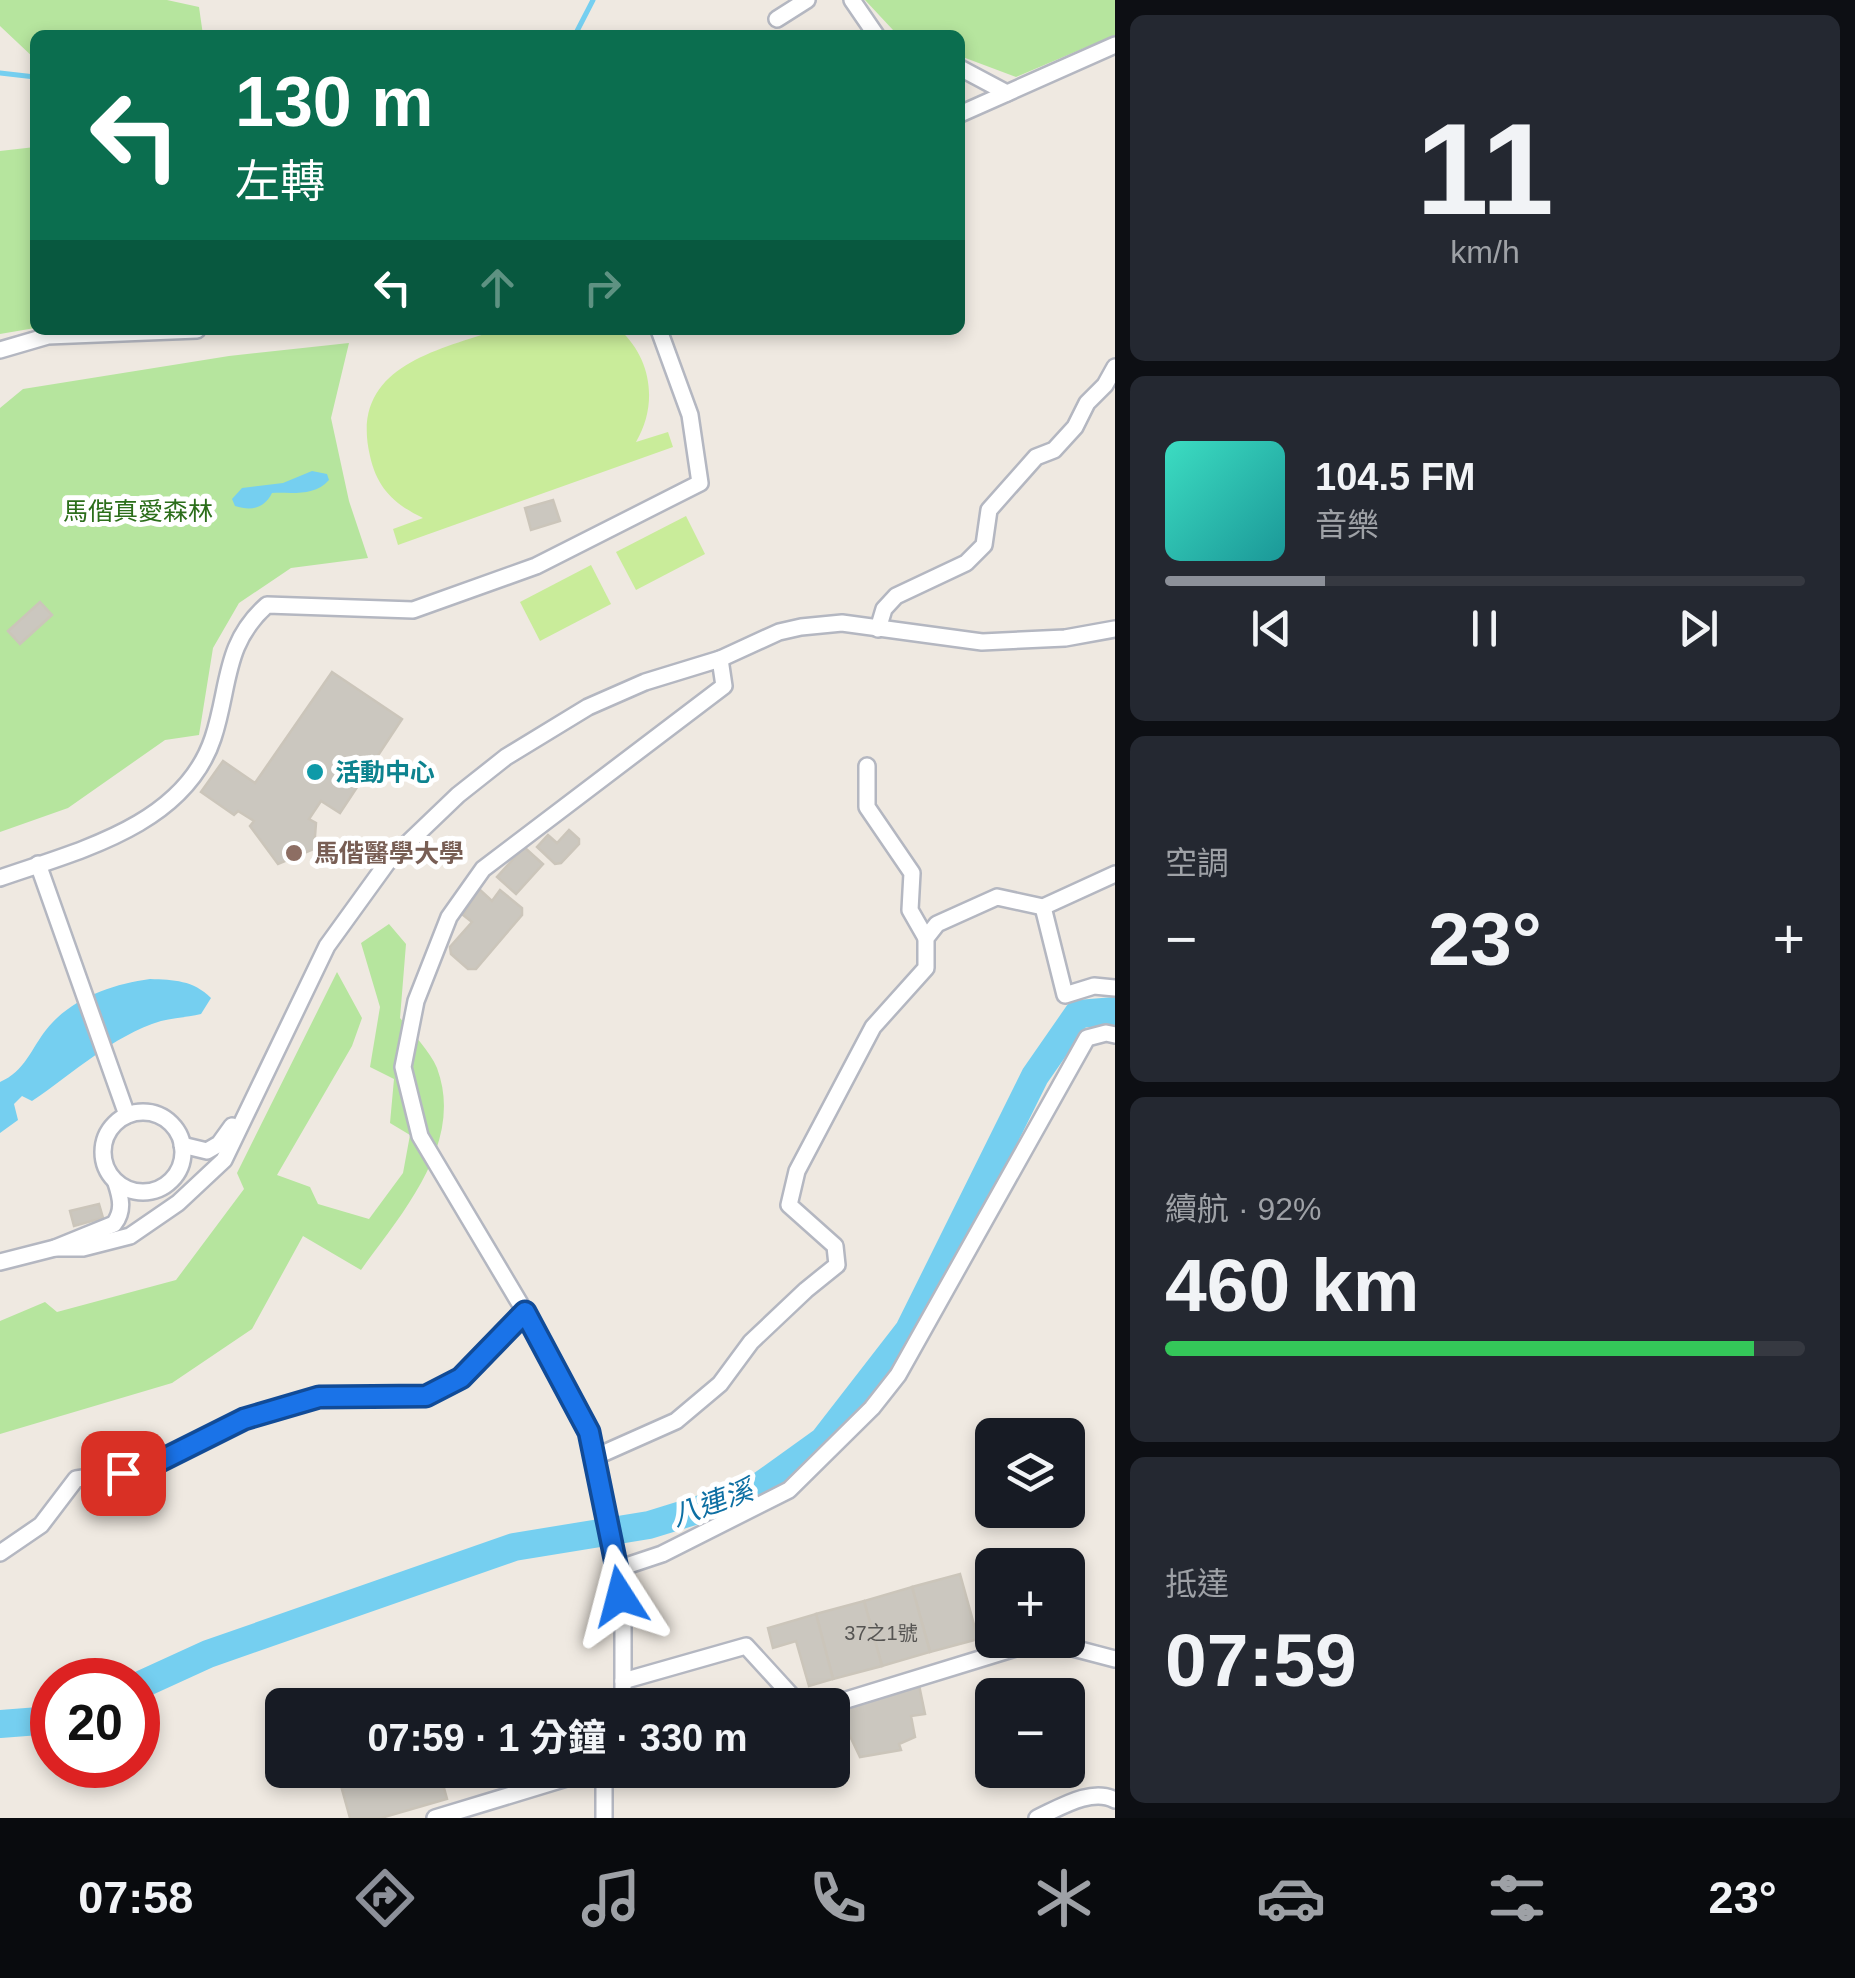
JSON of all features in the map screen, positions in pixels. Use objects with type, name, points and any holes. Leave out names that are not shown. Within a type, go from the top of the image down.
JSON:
[{"type":"street","points":[[777,19],[807,0]]},
{"type":"street","points":[[852,0],[873,30]]},
{"type":"street","points":[[965,112],[1115,46]]},
{"type":"street","points":[[965,71],[1007,93]]},
{"type":"street","points":[[0,350],[48,336],[73,335]]},
{"type":"street","points":[[0,878],[100,842],[162,808],[185,787],[212,742],[231,654],[247,622],[267,605],[413,610],[536,566],[700,483],[690,416],[661,335]]},
{"type":"street","points":[[878,629],[884,609],[896,596],[966,563],[984,545],[988,510],[1036,456],[1054,450],[1075,427],[1115,367]]},
{"type":"street","points":[[54,1248],[82,1248],[130,1236],[178,1203],[224,1160],[327,946],[386,862],[506,757],[588,708],[644,682],[720,659],[779,632],[800,627],[842,623],[982,642],[1064,638],[1115,629]]},
{"type":"street","points":[[623,1688],[617,1569],[589,1432],[525,1312],[420,1136],[403,1067],[416,1001],[450,917],[484,869],[724,686],[720,659]]},
{"type":"street","points":[[595,1457],[676,1421],[720,1384],[764,1329],[837,1265],[835,1246],[789,1205],[797,1171],[873,1027],[926,968],[926,938],[910,910],[912,872],[868,807],[867,766]]},
{"type":"street","points":[[38,864],[127,1115]]},
{"type":"street","points":[[926,938],[937,924],[997,896],[1044,908],[1115,874]]},
{"type":"street","points":[[1044,908],[1065,995],[1094,986],[1115,988]]},
{"type":"street","points":[[617,1569],[662,1554],[790,1490],[872,1408],[898,1375],[1087,1038],[1106,1032],[1115,1035]]},
{"type":"street","points":[[182,1146],[207,1152],[219,1144],[249,1108]]},
{"type":"street","points":[[156,1112],[178,1131],[182,1146],[176,1175],[163,1188],[129,1191],[105,1170],[103,1154],[116,1124],[127,1115],[156,1112]]},
{"type":"street","points":[[0,1262],[54,1248],[114,1224],[120,1216],[121,1198],[116,1183]]},
{"type":"street","points":[[163,1188],[178,1203]]},
{"type":"street","points":[[0,1553],[42,1524],[76,1480],[144,1469],[244,1419],[319,1397],[426,1396],[461,1378],[525,1312]]},
{"type":"street","points":[[850,1699],[1035,1642],[1050,1642],[1115,1659]]},
{"type":"street","points":[[623,1681],[746,1646],[784,1688]]},
{"type":"street","points":[[435,1818],[534,1788]]},
{"type":"street","points":[[604,1788],[604,1818]]},
{"type":"street","points":[[1037,1818],[1082,1799],[1105,1794],[1115,1800]]},
{"type":"green space","points":[[0,0],[167,0],[199,7],[202,30],[30,30],[30,54],[0,26]]},
{"type":"green space","points":[[865,0],[1115,0],[1115,35],[1016,77],[965,58],[965,30],[893,30]]},
{"type":"green space","points":[[30,148],[30,329],[0,334],[0,151]]},
{"type":"green space","points":[[482,335],[625,335],[639,355],[648,383],[647,413],[636,442],[668,432],[673,447],[398,545],[393,529],[423,518],[395,501],[377,477],[367,426],[372,402],[384,383],[402,368]]},
{"type":"green space","name":"馬偕真愛森林","points":[[349,343],[331,418],[349,501],[368,558],[291,568],[239,603],[213,648],[199,735],[165,740],[68,808],[0,832],[0,408],[23,389],[229,356]]},
{"type":"green space","points":[[686,516],[705,554],[636,590],[616,552]]},
{"type":"green space","points":[[591,565],[611,604],[540,641],[520,602]]},
{"type":"green space","points":[[389,924],[406,944],[400,1018],[437,1068],[443,1123],[425,1176],[361,1270],[303,1236],[252,1329],[172,1383],[0,1434],[0,1321],[45,1302],[57,1312],[176,1280],[244,1189],[237,1173],[337,972],[362,1018],[352,1046],[277,1175],[310,1187],[318,1204],[369,1219],[403,1173],[410,1135],[390,1123],[394,1079],[370,1067],[380,1007],[361,943]]},
{"type":"water","points":[[312,471],[327,474],[329,480],[310,491],[272,493],[256,507],[235,506],[232,499],[242,488],[283,483]]},
{"type":"water","points":[[150,979],[190,984],[211,998],[201,1014],[143,1028],[110,1046],[32,1101],[22,1096],[14,1104],[18,1120],[0,1133],[0,1082],[22,1066],[56,1019],[93,995]]},
{"type":"building","points":[[553,500],[560,521],[531,530],[525,508]]},
{"type":"building","points":[[40,602],[52,615],[20,644],[8,631]]},
{"type":"building","name":"活動中心","points":[[332,672],[402,719],[340,813],[321,801],[309,819],[316,823],[314,849],[278,864],[250,826],[254,821],[238,811],[234,815],[201,792],[223,761],[255,783]]},
{"type":"building","points":[[569,830],[579,844],[561,863],[555,864],[537,847],[548,835],[557,843]]},
{"type":"building","points":[[524,847],[543,864],[516,894],[497,877]]},
{"type":"building","points":[[479,889],[492,901],[500,890],[522,908],[522,915],[476,969],[468,969],[451,954],[450,947],[472,922],[463,915]]},
{"type":"building","points":[[99,1204],[103,1218],[74,1226],[70,1211]]},
{"type":"building","points":[[960,1574],[975,1640],[930,1652],[912,1587]]},
{"type":"building","points":[[912,1587],[930,1652],[882,1666],[864,1601]]},
{"type":"building","points":[[864,1601],[882,1666],[833,1679],[816,1614]]},
{"type":"building","points":[[816,1614],[833,1679],[809,1686],[796,1641],[773,1648],[768,1628]]},
{"type":"building","points":[[919,1685],[925,1714],[911,1716],[915,1737],[899,1744],[901,1750],[860,1757],[850,1736],[850,1707]]},
{"type":"building","points":[[342,1788],[444,1788],[447,1799],[381,1818],[350,1818]]},
{"type":"waterway","points":[[578,30],[593,0]]},
{"type":"waterway","points":[[0,73],[30,76]]},
{"type":"waterway","name":"八連溪","points":[[160,1676],[208,1654],[514,1547],[649,1525],[749,1494],[823,1441],[909,1330],[1035,1076],[1078,1014],[1115,1011]]},
{"type":"waterway","name":"八連溪","points":[[0,1724],[30,1722]]},
{"type":"place","name":"活動中心","points":[[315,772]]},
{"type":"place","name":"馬偕醫學大學","points":[[294,853]]},
{"type":"route","points":[[123,1473],[144,1469],[244,1419],[319,1397],[426,1396],[461,1378],[525,1312],[589,1432],[620,1596]]}]
